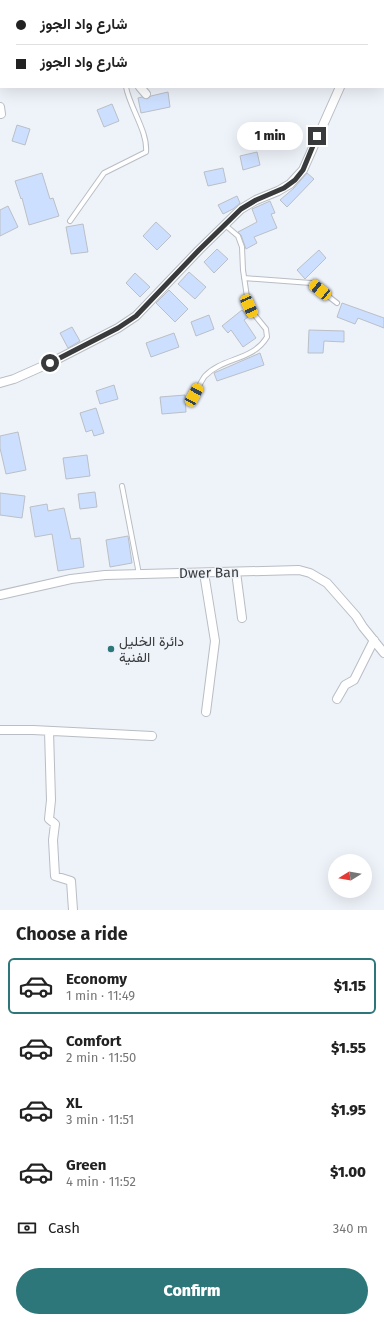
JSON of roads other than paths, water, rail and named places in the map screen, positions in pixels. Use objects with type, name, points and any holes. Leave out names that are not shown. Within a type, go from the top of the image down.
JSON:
[{"type":"street","points":[[141,88],[146,94]]},
{"type":"street","points":[[0,382],[14,380],[50,363],[118,328],[136,316],[225,225],[248,204],[263,196],[284,188],[299,175],[306,164],[340,88]]},
{"type":"street","name":"Dwer Ban","points":[[0,595],[84,577],[105,575],[299,570],[316,576],[332,588],[356,616],[384,653]]},
{"type":"street","points":[[236,572],[242,618]]},
{"type":"street","points":[[204,573],[215,641],[206,712]]},
{"type":"street","points":[[337,700],[345,685],[354,680],[374,640]]},
{"type":"street","points":[[0,730],[152,736]]},
{"type":"street","points":[[49,731],[51,800],[50,819],[55,824],[53,840],[55,876],[71,881],[73,910]]},
{"type":"lane","points":[[70,221],[104,172],[146,152],[147,144],[132,108],[126,88]]},
{"type":"lane","points":[[194,395],[205,377],[225,363],[257,350],[267,338],[266,329],[249,306],[244,278],[242,247],[238,236],[225,225]]},
{"type":"lane","points":[[244,278],[311,282],[337,303]]},
{"type":"lane","points":[[122,486],[139,574]]},
{"type":"place","name":"دائرة الخليل الفنية","points":[[111,649]]}]
